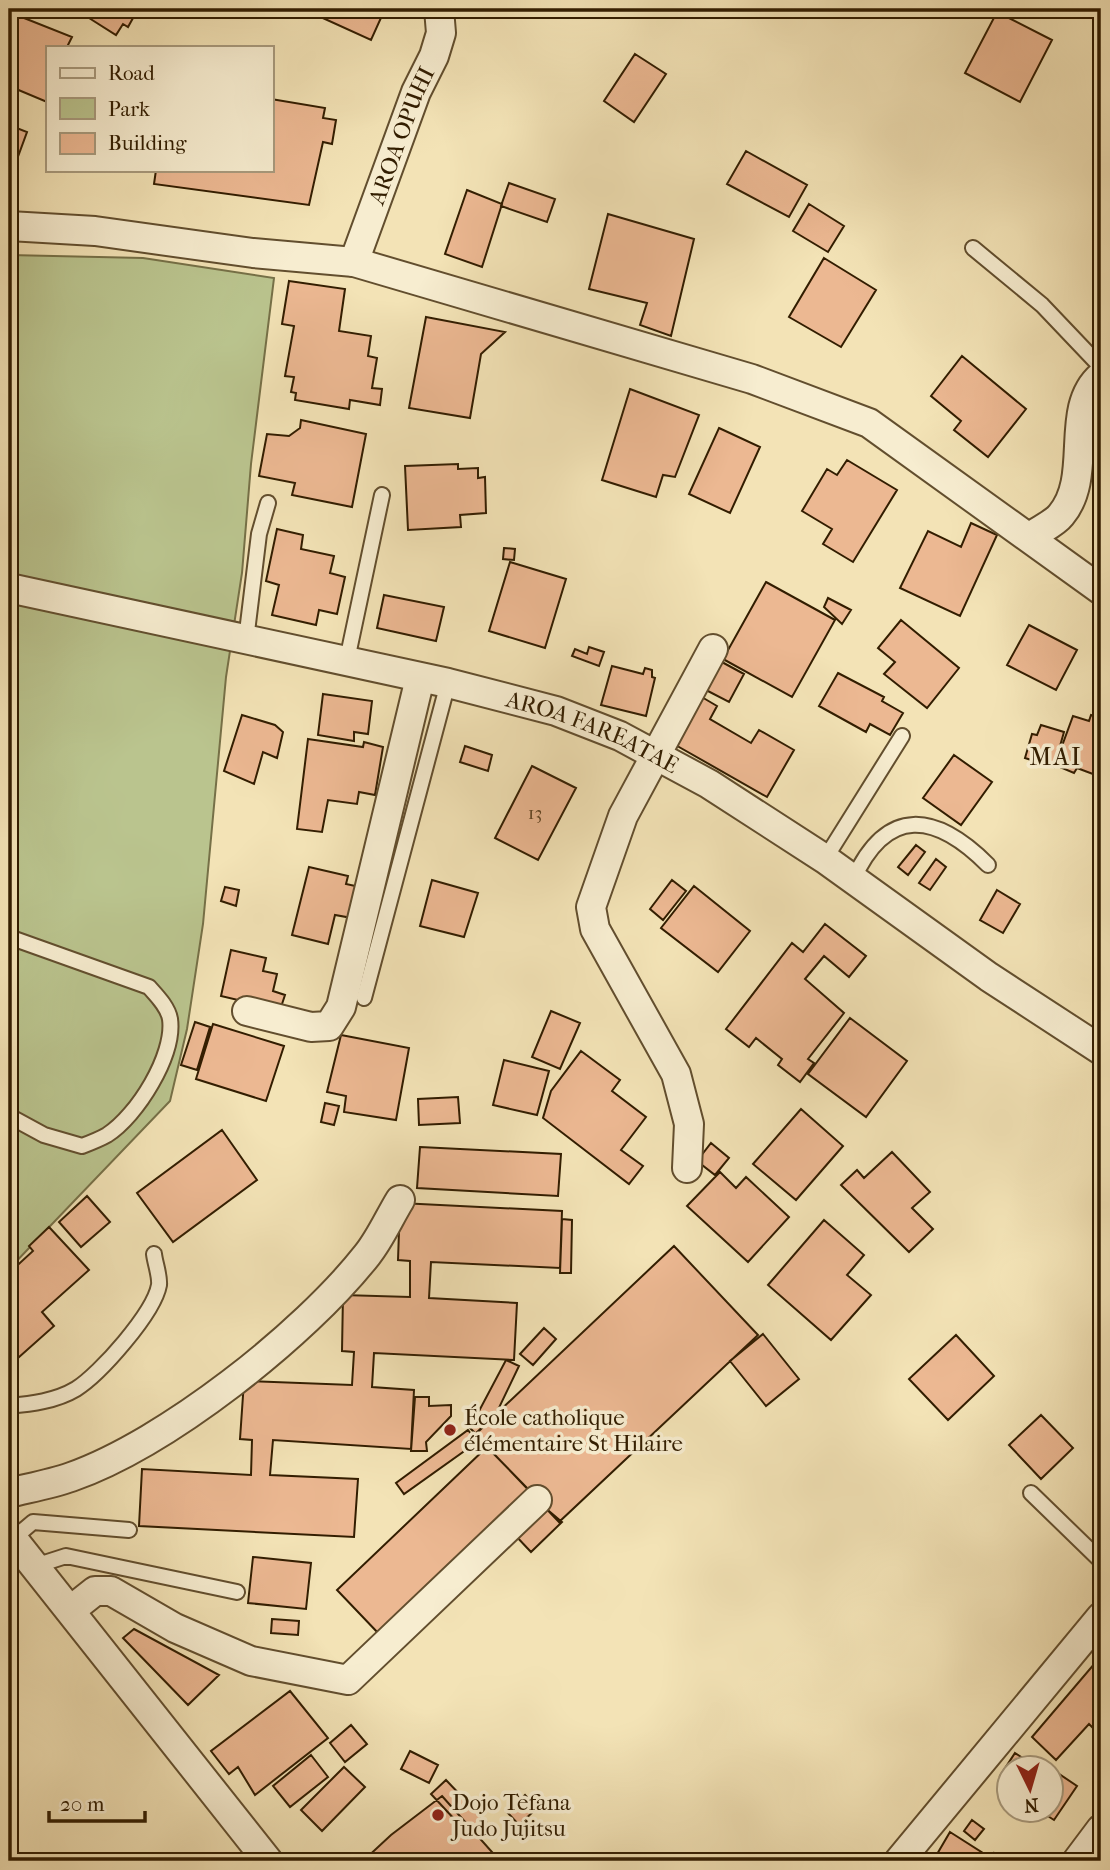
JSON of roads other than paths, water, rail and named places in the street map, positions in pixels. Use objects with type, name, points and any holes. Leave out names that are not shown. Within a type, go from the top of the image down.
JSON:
[{"type":"street","name":"AROA OPUHI","points":[[354,262],[415,92],[434,57],[441,33],[439,9]]},
{"type":"street","points":[[9,226],[95,231],[253,253],[354,262],[752,379],[869,423],[1101,590]]},
{"type":"street","points":[[1030,537],[1061,515],[1075,488],[1081,425],[1090,386],[1101,376]]},
{"type":"street","name":"AROA FAREATAE","points":[[9,589],[448,683],[556,711],[620,736],[709,784],[825,859],[989,977],[1101,1050]]},
{"type":"street","points":[[687,1168],[689,1124],[676,1074],[595,929],[591,907],[623,816],[654,754],[713,649]]},
{"type":"street","points":[[247,1011],[320,1027],[329,1026],[341,1007],[420,678]]},
{"type":"street","points":[[9,1493],[70,1477],[114,1458],[151,1438],[197,1407],[313,1314],[368,1254],[400,1200]]},
{"type":"street","points":[[71,1610],[95,1591],[111,1591],[175,1628],[251,1661],[348,1680],[537,1500]]},
{"type":"street","points":[[11,1536],[268,1861]]},
{"type":"street","points":[[899,1861],[1101,1617]]},
{"type":"street","points":[[1077,1861],[1101,1829]]},
{"type":"lane","points":[[973,248],[1042,304],[1101,367]]},
{"type":"lane","points":[[347,660],[382,495]]},
{"type":"lane","points":[[246,640],[259,534],[268,503]]},
{"type":"lane","points":[[364,998],[448,683]]},
{"type":"lane","points":[[825,859],[902,736]]},
{"type":"lane","points":[[853,880],[863,858],[886,835],[913,822],[943,829],[967,845],[988,865]]},
{"type":"lane","points":[[9,937],[149,987],[160,999],[170,1018],[167,1055],[147,1093],[109,1134],[82,1146],[44,1135],[9,1116]]},
{"type":"lane","points":[[9,1406],[38,1403],[76,1389],[124,1344],[149,1307],[159,1284],[153,1254]]},
{"type":"lane","points":[[1031,1493],[1101,1561]]},
{"type":"lane","points":[[11,1536],[33,1522],[129,1530]]},
{"type":"lane","points":[[35,1566],[66,1556],[237,1592]]},
{"type":"place","name":"École catholique élémentaire St Hilaire","points":[[450,1430]]},
{"type":"place","name":"Dojo Tefana Judo Jujitsu","points":[[438,1815]]},
{"type":"district","name":"MAI","points":[[1056,757]]}]
